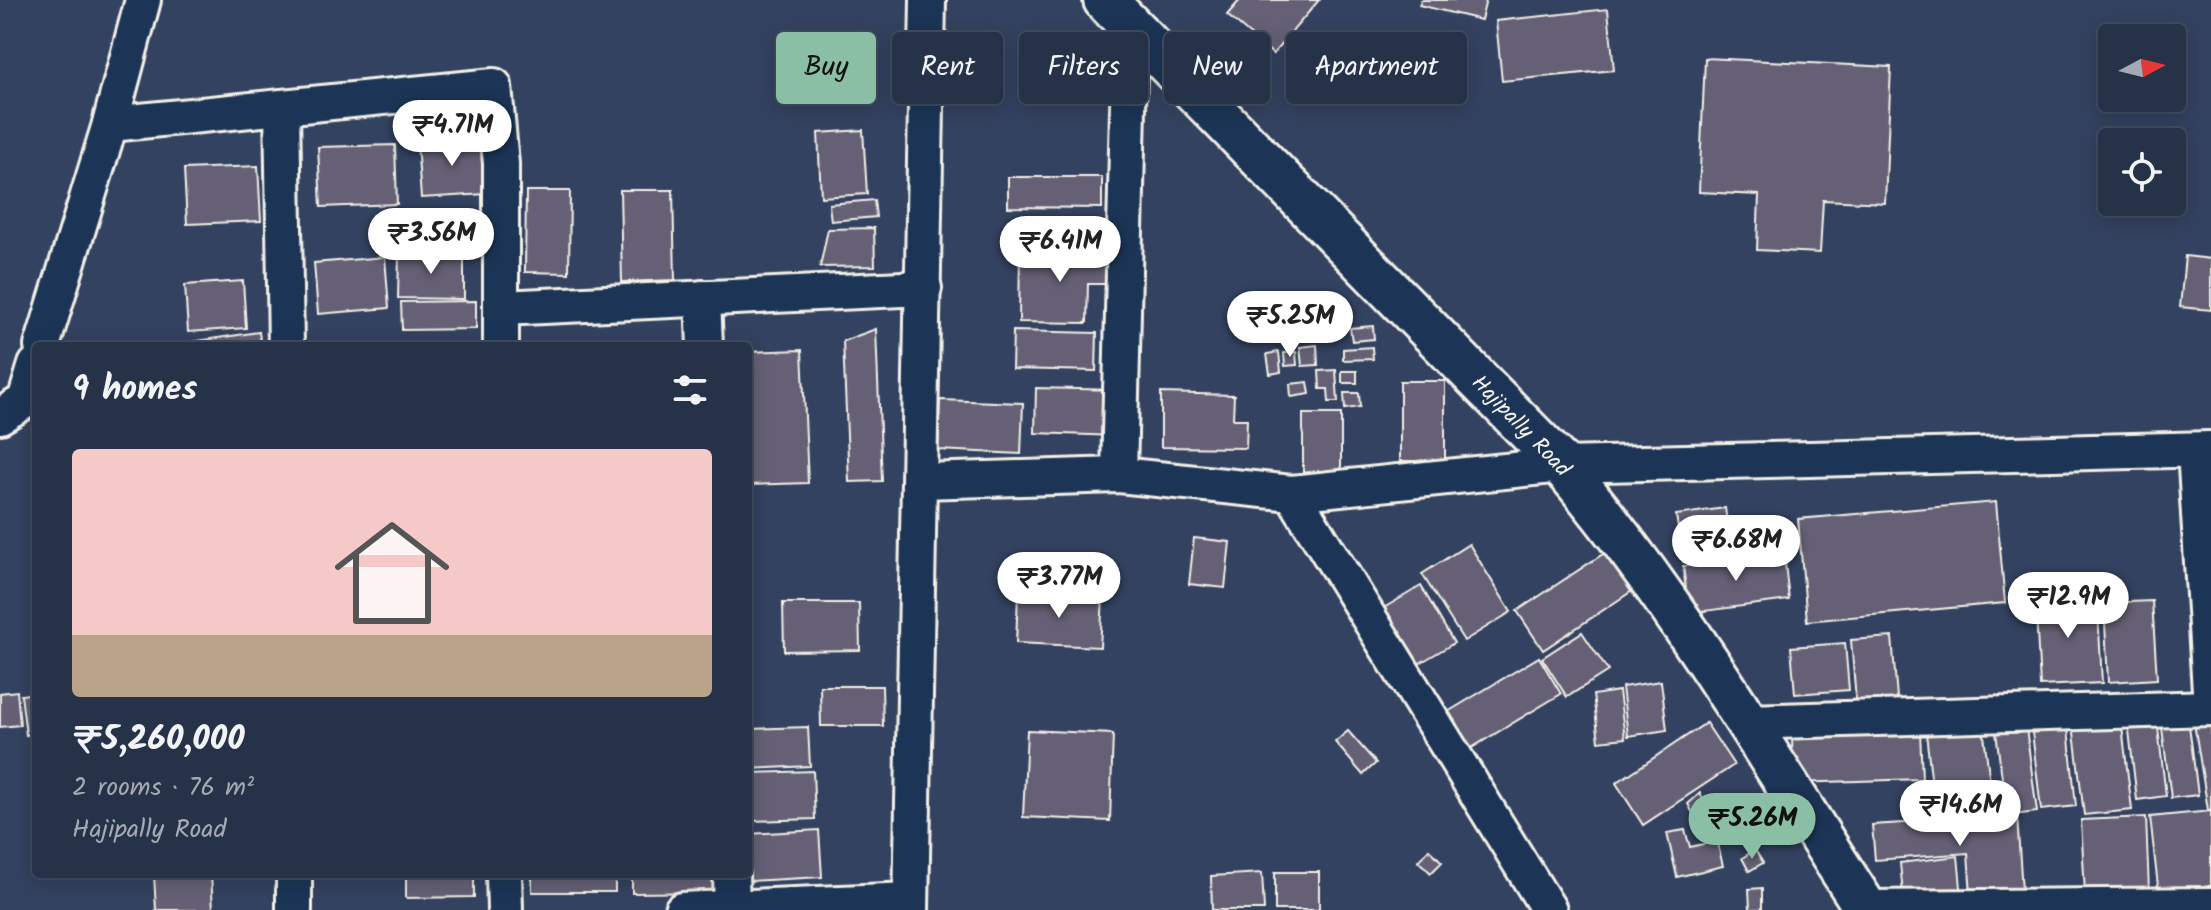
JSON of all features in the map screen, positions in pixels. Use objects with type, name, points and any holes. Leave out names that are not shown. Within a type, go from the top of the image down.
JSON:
[{"type":"street","points":[[43,342],[110,124],[143,0]]},
{"type":"street","points":[[682,910],[910,905],[921,481],[928,0]]},
{"type":"street","points":[[1118,14],[1119,475]]},
{"type":"street","name":"Hajipally Road","points":[[1118,14],[1562,465],[1664,596],[1866,909]]},
{"type":"street","points":[[110,124],[494,86],[501,164],[501,342]]},
{"type":"street","points":[[282,107],[286,342]]},
{"type":"street","points":[[501,308],[924,288]]},
{"type":"street","points":[[703,298],[705,342]]},
{"type":"street","points":[[0,416],[25,401],[32,378]]},
{"type":"street","points":[[921,481],[1119,475],[1292,493],[1562,465],[2203,449],[2211,708],[1746,722]]},
{"type":"street","points":[[1292,493],[1549,910]]},
{"type":"street","points":[[294,878],[294,910]]},
{"type":"street","points":[[504,878],[505,910]]},
{"type":"street","points":[[731,878],[732,908]]},
{"type":"street","points":[[1866,909],[2211,905]]},
{"type":"building","points":[[1240,0],[1319,0],[1292,32],[1286,32],[1286,39],[1273,54],[1270,51],[1270,32],[1247,32],[1227,15]]},
{"type":"building","points":[[1421,0],[1486,0],[1481,20],[1419,5]]},
{"type":"building","points":[[1608,9],[1614,70],[1502,81],[1496,21]]},
{"type":"building","points":[[1705,58],[1891,67],[1885,203],[1823,200],[1820,253],[1757,250],[1759,195],[1699,192]]},
{"type":"building","points":[[863,130],[867,194],[821,197],[818,133]]},
{"type":"building","points":[[482,138],[486,194],[421,198],[417,143]]},
{"type":"building","points":[[395,145],[397,204],[321,207],[318,147]]},
{"type":"building","points":[[258,166],[261,221],[187,224],[184,169]]},
{"type":"building","points":[[1008,177],[1102,177],[1102,208],[1008,207]]},
{"type":"building","points":[[620,190],[673,190],[675,280],[622,282]]},
{"type":"building","points":[[526,191],[570,191],[569,273],[525,272]]},
{"type":"building","points":[[874,200],[876,217],[831,221],[829,204]]},
{"type":"building","points":[[874,228],[875,266],[820,267],[828,229]]},
{"type":"building","points":[[1020,249],[1112,251],[1111,284],[1088,284],[1087,323],[1019,322]]},
{"type":"building","points":[[399,252],[464,253],[464,299],[398,298]]},
{"type":"building","points":[[2185,256],[2211,259],[2211,310],[2180,307]]},
{"type":"building","points":[[385,257],[389,308],[318,314],[314,263]]},
{"type":"building","points":[[243,281],[246,328],[188,332],[185,285]]},
{"type":"building","points":[[476,301],[476,329],[402,330],[401,302]]},
{"type":"building","points":[[1373,326],[1374,339],[1352,341],[1350,328]]},
{"type":"building","points":[[876,329],[882,481],[849,482],[843,341]]},
{"type":"building","points":[[1013,331],[1097,333],[1096,371],[1012,369]]},
{"type":"building","points":[[259,332],[260,342],[190,342]]},
{"type":"building","points":[[1317,345],[1318,365],[1302,366],[1300,347]]},
{"type":"building","points":[[1372,347],[1373,359],[1343,360],[1343,349]]},
{"type":"building","points":[[802,350],[808,483],[752,485],[752,352]]},
{"type":"building","points":[[1279,352],[1281,372],[1270,374],[1267,354]]},
{"type":"building","points":[[1296,352],[1297,365],[1285,366],[1284,353]]},
{"type":"building","points":[[1336,370],[1338,402],[1329,402],[1328,389],[1320,389],[1319,371]]},
{"type":"building","points":[[1342,371],[1357,371],[1357,383],[1342,383]]},
{"type":"building","points":[[1400,381],[1445,381],[1445,461],[1400,461]]},
{"type":"building","points":[[1308,382],[1310,394],[1291,397],[1290,384]]},
{"type":"building","points":[[1036,388],[1118,390],[1117,436],[1035,433]]},
{"type":"building","points":[[1161,393],[1234,395],[1233,419],[1247,419],[1246,448],[1161,447]]},
{"type":"building","points":[[1344,393],[1359,393],[1360,407],[1345,409]]},
{"type":"building","points":[[940,400],[1023,403],[1021,454],[938,450]]},
{"type":"building","points":[[1303,414],[1341,414],[1341,477],[1303,477]]},
{"type":"building","points":[[1996,502],[2005,603],[1807,621],[1798,519]]},
{"type":"building","points":[[1725,508],[1732,556],[1683,562],[1676,515]]},
{"type":"building","points":[[1194,538],[1230,542],[1225,588],[1189,584]]},
{"type":"building","points":[[1469,544],[1511,612],[1464,641],[1422,574]]},
{"type":"building","points":[[1606,552],[1632,591],[1543,650],[1517,611]]},
{"type":"building","points":[[1784,554],[1789,600],[1689,613],[1683,566]]},
{"type":"building","points":[[1421,586],[1454,643],[1415,666],[1382,609]]},
{"type":"building","points":[[1018,593],[1103,597],[1100,647],[1016,643]]},
{"type":"building","points":[[2097,593],[2102,683],[2040,686],[2035,596]]},
{"type":"building","points":[[2152,601],[2157,679],[2108,682],[2104,603]]},
{"type":"building","points":[[783,603],[859,603],[860,650],[784,651]]},
{"type":"building","points":[[1582,632],[1608,671],[1567,697],[1542,658]]},
{"type":"building","points":[[1892,637],[1898,710],[1857,713],[1851,640]]},
{"type":"building","points":[[1845,643],[1849,690],[1795,694],[1791,647]]},
{"type":"building","points":[[1539,657],[1561,694],[1463,753],[1441,716]]},
{"type":"building","points":[[1661,681],[1667,730],[1628,736],[1622,687]]},
{"type":"building","points":[[820,686],[882,686],[883,726],[821,726]]},
{"type":"building","points":[[17,691],[20,725],[0,727],[0,693]]},
{"type":"building","points":[[1619,691],[1625,738],[1599,741],[1593,695]]},
{"type":"building","points":[[32,694],[32,734],[26,735],[21,695]]},
{"type":"building","points":[[2121,718],[2132,810],[2084,815],[2073,724]]},
{"type":"building","points":[[2067,719],[2076,806],[2041,810],[2031,723]]},
{"type":"building","points":[[2157,719],[2166,796],[2137,800],[2128,722]]},
{"type":"building","points":[[2211,720],[2211,810],[2208,810],[2194,723]]},
{"type":"building","points":[[1706,723],[1734,765],[1643,825],[1616,783]]},
{"type":"building","points":[[2189,725],[2198,795],[2171,798],[2162,728]]},
{"type":"building","points":[[808,727],[810,766],[752,769],[752,729]]},
{"type":"building","points":[[1983,727],[1993,806],[1935,812],[1926,733]]},
{"type":"building","points":[[2026,728],[2037,812],[2007,816],[1996,732]]},
{"type":"building","points":[[1027,730],[1113,734],[1110,821],[1023,817]]},
{"type":"building","points":[[1348,731],[1376,763],[1363,775],[1335,742]]},
{"type":"building","points":[[1920,731],[1922,779],[1793,783],[1792,734]]},
{"type":"building","points":[[813,771],[815,819],[752,821],[752,773]]},
{"type":"building","points":[[1700,793],[1711,814],[1697,821],[1688,804]]},
{"type":"building","points":[[2211,811],[2211,889],[2159,895],[2150,817]]},
{"type":"building","points":[[2017,816],[2022,891],[1971,895],[1968,853],[1875,860],[1872,825]]},
{"type":"building","points":[[2146,817],[2149,892],[2085,894],[2081,820]]},
{"type":"building","points":[[819,830],[822,877],[749,881],[752,878],[752,834]]},
{"type":"building","points":[[1685,830],[1690,847],[1717,841],[1723,866],[1677,877],[1667,833]]},
{"type":"building","points":[[1429,849],[1442,862],[1431,873],[1418,861]]},
{"type":"building","points":[[1755,850],[1763,863],[1749,871],[1742,858]]},
{"type":"building","points":[[1958,856],[1962,898],[1904,904],[1900,863]]},
{"type":"building","points":[[1275,872],[1319,872],[1319,910],[1275,910]]},
{"type":"building","points":[[1262,873],[1264,910],[1212,910],[1211,876]]},
{"type":"building","points":[[154,878],[211,878],[213,910],[156,910]]},
{"type":"building","points":[[406,878],[474,878],[474,897],[406,898]]},
{"type":"building","points":[[532,878],[615,878],[615,892],[532,892]]},
{"type":"building","points":[[632,878],[718,878],[718,892],[632,893]]},
{"type":"building","points":[[1762,888],[1762,909],[1750,909],[1749,889]]}]
